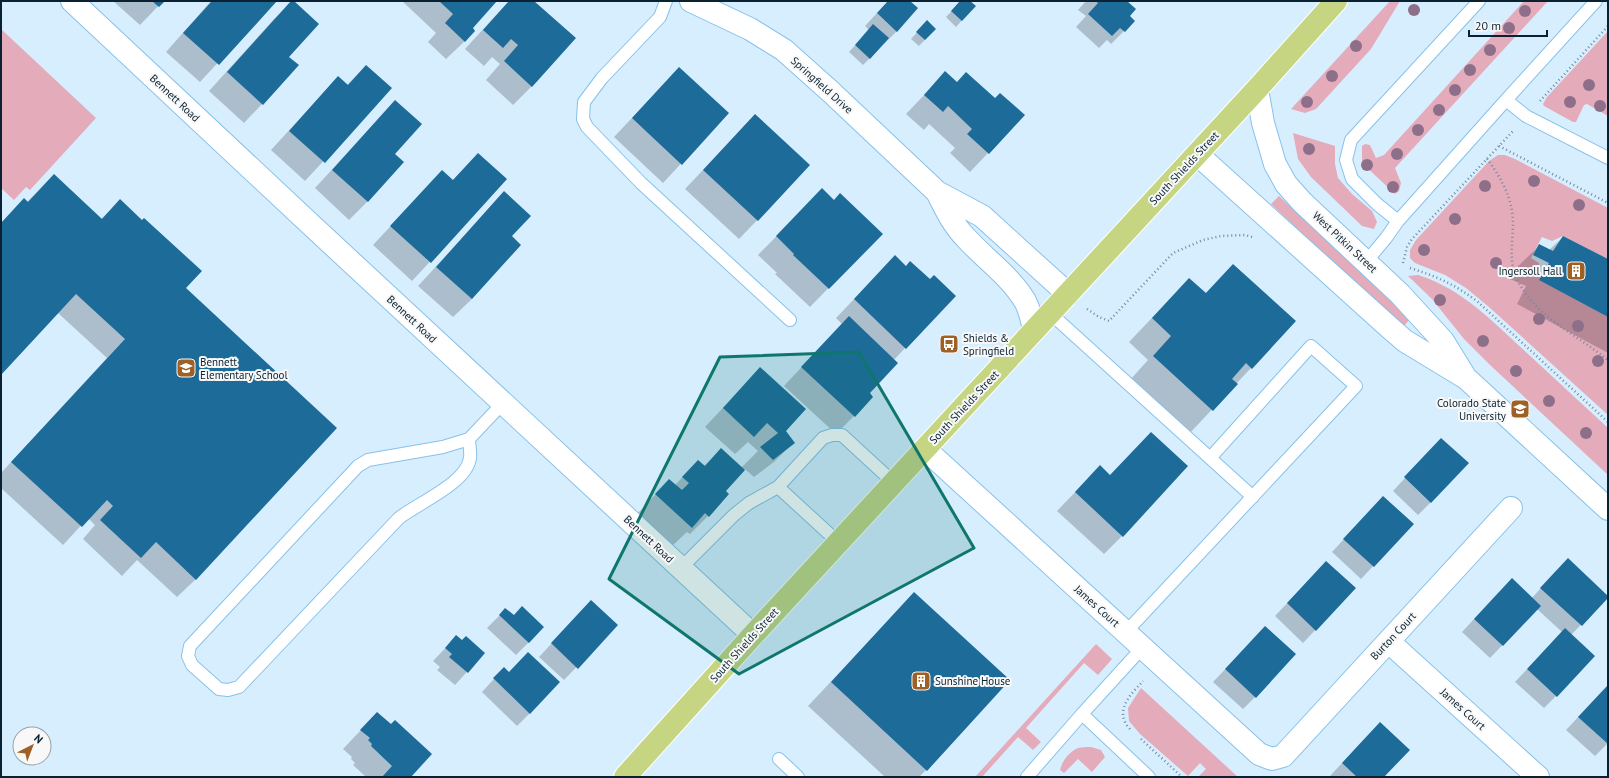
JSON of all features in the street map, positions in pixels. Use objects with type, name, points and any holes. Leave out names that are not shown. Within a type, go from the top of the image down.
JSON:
[{"type":"main road","name":"South Shields Street","points":[[625,777],[838,542],[1257,89],[1336,1]]},
{"type":"street","name":"Bennett Road","points":[[72,1],[753,635]]},
{"type":"street","name":"Springfield Drive","points":[[691,1],[750,29],[784,50],[937,192],[982,216],[1068,294]]},
{"type":"street","name":"West Pitkin Street","points":[[1257,89],[1263,123],[1275,164],[1286,184],[1302,202],[1400,294],[1443,341],[1466,378]]},
{"type":"street","name":"West Pitkin Street","points":[[1197,154],[1405,341],[1466,378],[1608,509]]},
{"type":"street","name":"Springfield Drive","points":[[937,192],[948,214],[965,238],[1012,283],[1024,300],[1030,312],[1034,330]]},
{"type":"street","name":"James Court","points":[[925,449],[1259,754],[1272,759]]},
{"type":"street","name":"Burton Court","points":[[1272,759],[1283,756],[1511,508]]},
{"type":"street","name":"James Court","points":[[1389,642],[1538,777]]},
{"type":"lane","points":[[666,1],[660,17],[602,78],[588,96],[584,102],[583,118],[587,127],[641,182],[790,320]]},
{"type":"lane","points":[[1398,222],[1352,179],[1346,160],[1351,140],[1479,1]]},
{"type":"lane","points":[[1366,262],[1398,222],[1596,1]]},
{"type":"lane","points":[[1506,100],[1526,116],[1608,158]]},
{"type":"lane","points":[[1050,313],[1253,496]]},
{"type":"lane","points":[[1126,632],[1356,386],[1311,346],[1211,457]]},
{"type":"lane","points":[[469,439],[470,459],[465,470],[450,486],[411,508],[399,518],[239,687],[228,690],[218,689],[192,665],[188,656],[190,646],[358,466],[368,460],[443,447],[469,439],[503,403]]},
{"type":"lane","points":[[681,568],[734,515],[749,503],[778,487],[823,438],[832,435],[842,435],[894,482]]},
{"type":"lane","points":[[778,487],[838,542]]},
{"type":"lane","points":[[1028,777],[1082,714],[1142,648]]},
{"type":"lane","points":[[1082,714],[1149,777]]},
{"type":"lane","points":[[779,759],[798,777]]},
{"type":"path","points":[[1608,26],[1412,239],[1407,247],[1402,266],[1443,280],[1466,293],[1478,302],[1608,422]]},
{"type":"path","points":[[1498,146],[1608,204]]},
{"type":"path","points":[[1487,159],[1506,190],[1512,210],[1511,264],[1518,283],[1536,306],[1561,328],[1591,346],[1608,360]]},
{"type":"path","points":[[1109,321],[1173,253],[1203,240],[1221,236],[1245,235],[1259,239]]},
{"type":"path","points":[[1133,732],[1128,728],[1123,714],[1125,701],[1144,680]]},
{"type":"path","points":[[1138,737],[1182,777]]},
{"type":"highlighted area","points":[[859,352],[974,548],[739,674],[609,579],[720,357]]},
{"type":"shaded area","points":[[1390,1],[1400,1],[1371,49],[1316,109],[1305,113],[1291,109]]},
{"type":"shaded area","points":[[1524,1],[1548,1],[1395,168],[1401,183],[1399,191],[1395,194],[1362,163],[1362,146],[1365,144],[1370,145],[1376,158],[1384,155]]},
{"type":"shaded area","points":[[1,29],[96,118],[30,190],[26,187],[14,200],[1,188]]},
{"type":"shaded area","points":[[1608,31],[1608,116],[1587,104],[1584,105],[1576,122],[1573,122],[1544,106],[1543,104],[1547,97]]},
{"type":"shaded area","points":[[1293,133],[1335,146],[1335,164],[1338,178],[1352,194],[1372,211],[1377,222],[1374,229],[1362,226],[1311,177],[1298,159]]},
{"type":"shaded area","points":[[1498,155],[1505,155],[1515,159],[1608,208],[1608,259],[1563,236],[1552,241],[1542,237],[1531,258],[1539,263],[1540,280],[1608,317],[1608,415],[1466,288],[1445,275],[1415,263],[1410,258],[1410,250],[1416,240],[1489,161]]},
{"type":"shaded area","points":[[1279,196],[1410,319],[1404,326],[1369,296],[1271,204]]},
{"type":"shaded area","points":[[1418,275],[1449,289],[1477,308],[1608,428],[1608,475],[1464,339],[1432,299],[1408,276]]},
{"type":"shaded area","points":[[1096,644],[1112,659],[1098,675],[1084,663],[1026,728],[1041,742],[1033,750],[1018,737],[982,777],[975,777]]},
{"type":"shaded area","points":[[1141,688],[1238,777],[1198,777],[1206,769],[1200,763],[1188,776],[1140,734],[1129,721],[1128,708]]},
{"type":"shaded area","points":[[1091,747],[1101,750],[1105,757],[1092,772],[1078,759],[1064,773],[1060,770],[1064,760],[1069,754],[1078,748]]},
{"type":"building","points":[[152,1],[165,1],[159,7]]},
{"type":"building","points":[[212,1],[277,1],[219,65],[183,33]]},
{"type":"building","points":[[291,1],[294,1],[319,24],[289,57],[299,65],[263,105],[227,72]]},
{"type":"building","points":[[439,1],[497,1],[473,28],[475,31],[465,42],[445,23],[453,14]]},
{"type":"building","points":[[509,1],[534,1],[576,38],[532,87],[504,61],[518,45],[511,39],[503,48],[483,30]]},
{"type":"building","points":[[888,1],[910,1],[918,8],[897,32],[877,13]]},
{"type":"building","points":[[960,1],[970,1],[976,6],[962,21],[951,11]]},
{"type":"building","points":[[1095,1],[1127,1],[1136,9],[1130,16],[1135,21],[1125,32],[1120,28],[1112,36],[1088,14],[1098,3]]},
{"type":"building","points":[[927,20],[936,29],[925,40],[916,32]]},
{"type":"building","points":[[873,24],[889,38],[870,59],[855,45]]},
{"type":"building","points":[[366,65],[392,88],[325,163],[289,131],[338,76],[348,85]]},
{"type":"building","points":[[679,67],[729,113],[682,165],[632,118]]},
{"type":"building","points":[[945,71],[957,82],[966,72],[995,98],[1000,93],[1025,115],[989,154],[967,134],[972,129],[948,106],[943,112],[924,95]]},
{"type":"building","points":[[395,100],[422,124],[395,154],[404,162],[368,202],[332,170]]},
{"type":"building","points":[[755,114],[810,165],[758,221],[703,170]]},
{"type":"building","points":[[478,153],[507,179],[431,263],[390,226],[442,170],[453,180]]},
{"type":"building","points":[[54,174],[102,219],[120,199],[142,220],[144,218],[202,271],[186,288],[337,428],[196,580],[156,542],[141,558],[100,520],[113,506],[107,500],[82,527],[11,462],[125,339],[76,294],[1,375],[1,223],[24,198],[28,202]]},
{"type":"building","points":[[822,188],[834,200],[840,193],[883,234],[829,289],[793,255],[794,254],[776,236]]},
{"type":"building","points":[[504,191],[531,216],[512,236],[521,245],[472,299],[436,267]]},
{"type":"building","name":"Ingersoll Hall","points":[[1563,236],[1608,259],[1608,317],[1539,280],[1549,263],[1533,255],[1539,244],[1553,251]]},
{"type":"building","points":[[895,255],[906,266],[910,261],[930,279],[934,275],[956,296],[906,349],[854,299]]},
{"type":"building","points":[[1233,264],[1296,321],[1252,369],[1246,363],[1232,379],[1238,384],[1213,411],[1153,356],[1171,336],[1152,318],[1189,278],[1206,293]]},
{"type":"building","points":[[849,316],[898,363],[870,393],[873,397],[855,417],[801,367]]},
{"type":"building","points":[[760,367],[806,409],[786,431],[795,443],[773,460],[760,447],[778,433],[767,423],[754,437],[723,408]]},
{"type":"building","points":[[1151,432],[1188,466],[1123,537],[1075,492],[1100,465],[1110,475]]},
{"type":"building","points":[[1441,438],[1469,463],[1431,503],[1404,477]]},
{"type":"building","points":[[721,448],[745,470],[726,491],[729,494],[709,517],[705,513],[692,528],[655,494],[669,479],[682,490],[689,483],[682,477],[698,460],[705,466]]},
{"type":"building","points":[[1383,496],[1414,524],[1374,567],[1343,539]]},
{"type":"building","points":[[1568,558],[1608,596],[1608,598],[1582,626],[1540,588]]},
{"type":"building","points":[[1326,561],[1356,588],[1316,631],[1287,603]]},
{"type":"building","points":[[1512,578],[1541,606],[1503,646],[1474,619]]},
{"type":"building","name":"Sunshine House","points":[[914,592],[1010,680],[927,771],[831,682]]},
{"type":"building","points":[[591,600],[618,625],[578,669],[551,643]]},
{"type":"building","points":[[522,606],[544,627],[529,643],[499,615],[505,608],[514,615]]},
{"type":"building","points":[[1265,626],[1296,654],[1256,698],[1225,669]]},
{"type":"building","points":[[1565,628],[1595,656],[1557,697],[1527,669]]},
{"type":"building","points":[[456,635],[462,640],[466,636],[485,653],[468,673],[449,657],[452,654],[445,648]]},
{"type":"building","points":[[528,652],[560,682],[530,714],[493,678],[504,667],[509,672]]},
{"type":"building","points":[[1608,685],[1608,744],[1578,717]]},
{"type":"building","points":[[377,712],[391,724],[395,720],[432,754],[411,777],[382,777],[392,766],[371,746],[372,744],[368,740],[370,738],[360,730]]},
{"type":"building","points":[[1380,722],[1410,750],[1384,777],[1357,777],[1342,763]]},
{"type":"place","name":"Ingersoll Hall","points":[[1576,271]]},
{"type":"place","name":"Shields & Springfield","points":[[949,344]]},
{"type":"place","name":"Bennett Elementary School","points":[[186,368]]},
{"type":"place","name":"Colorado State University","points":[[1520,409]]},
{"type":"place","name":"Sunshine House","points":[[921,681]]}]
